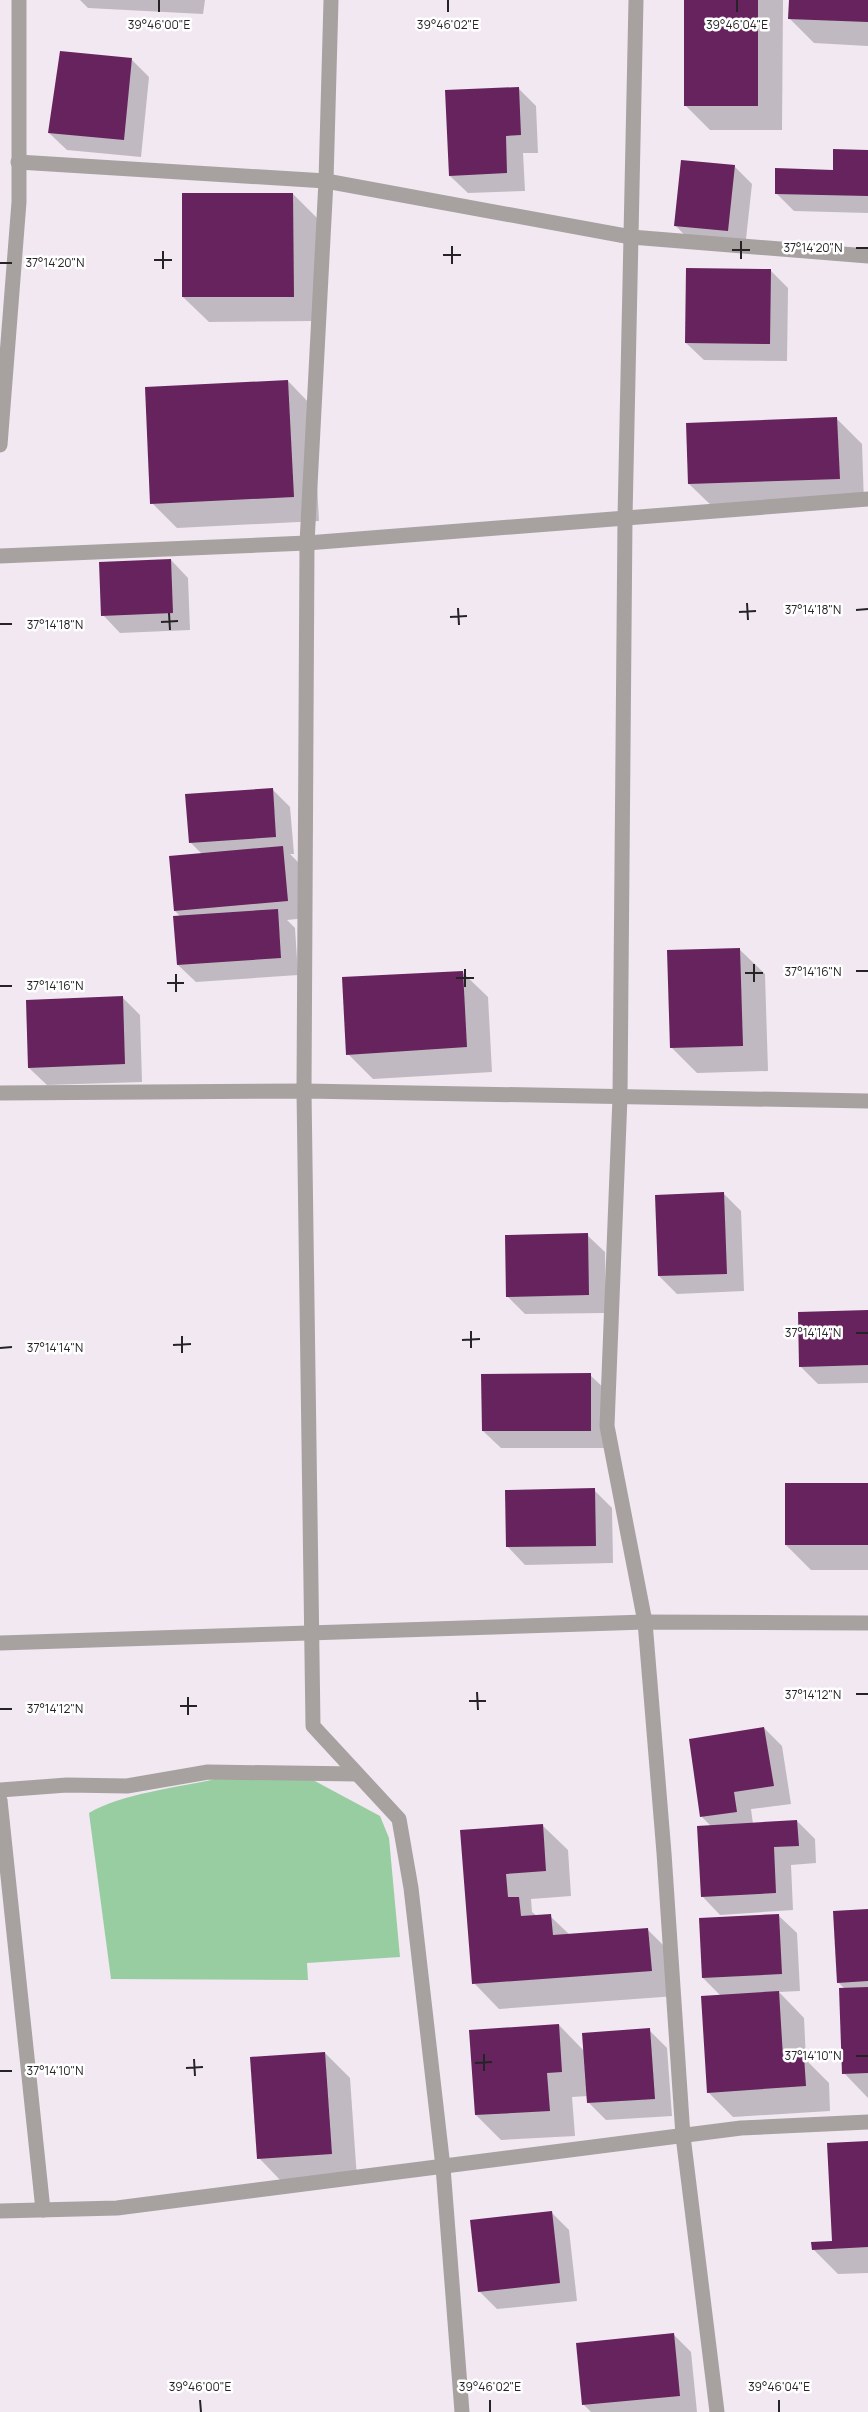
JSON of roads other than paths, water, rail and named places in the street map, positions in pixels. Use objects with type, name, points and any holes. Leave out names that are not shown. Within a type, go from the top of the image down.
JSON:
[{"type":"street","points":[[0,445],[5,306],[19,202],[18,0]]},
{"type":"street","points":[[331,0],[326,181],[307,543],[304,1091],[313,1726],[399,1819],[411,1888],[443,2168],[462,2412]]},
{"type":"street","points":[[636,0],[625,518],[620,1098],[607,1426],[645,1622],[665,1863],[683,2136],[717,2412]]},
{"type":"street","points":[[18,162],[326,181],[631,237],[868,256]]},
{"type":"street","points":[[0,556],[307,543],[868,499]]},
{"type":"street","points":[[0,1093],[304,1091],[868,1101]]},
{"type":"street","points":[[0,1643],[312,1631],[645,1622],[868,1623]]},
{"type":"street","points":[[0,1790],[66,1785],[127,1786],[208,1772],[357,1774]]},
{"type":"street","points":[[0,1800],[43,2210]]},
{"type":"street","points":[[0,2212],[117,2208],[443,2168],[741,2128],[868,2122]]}]
